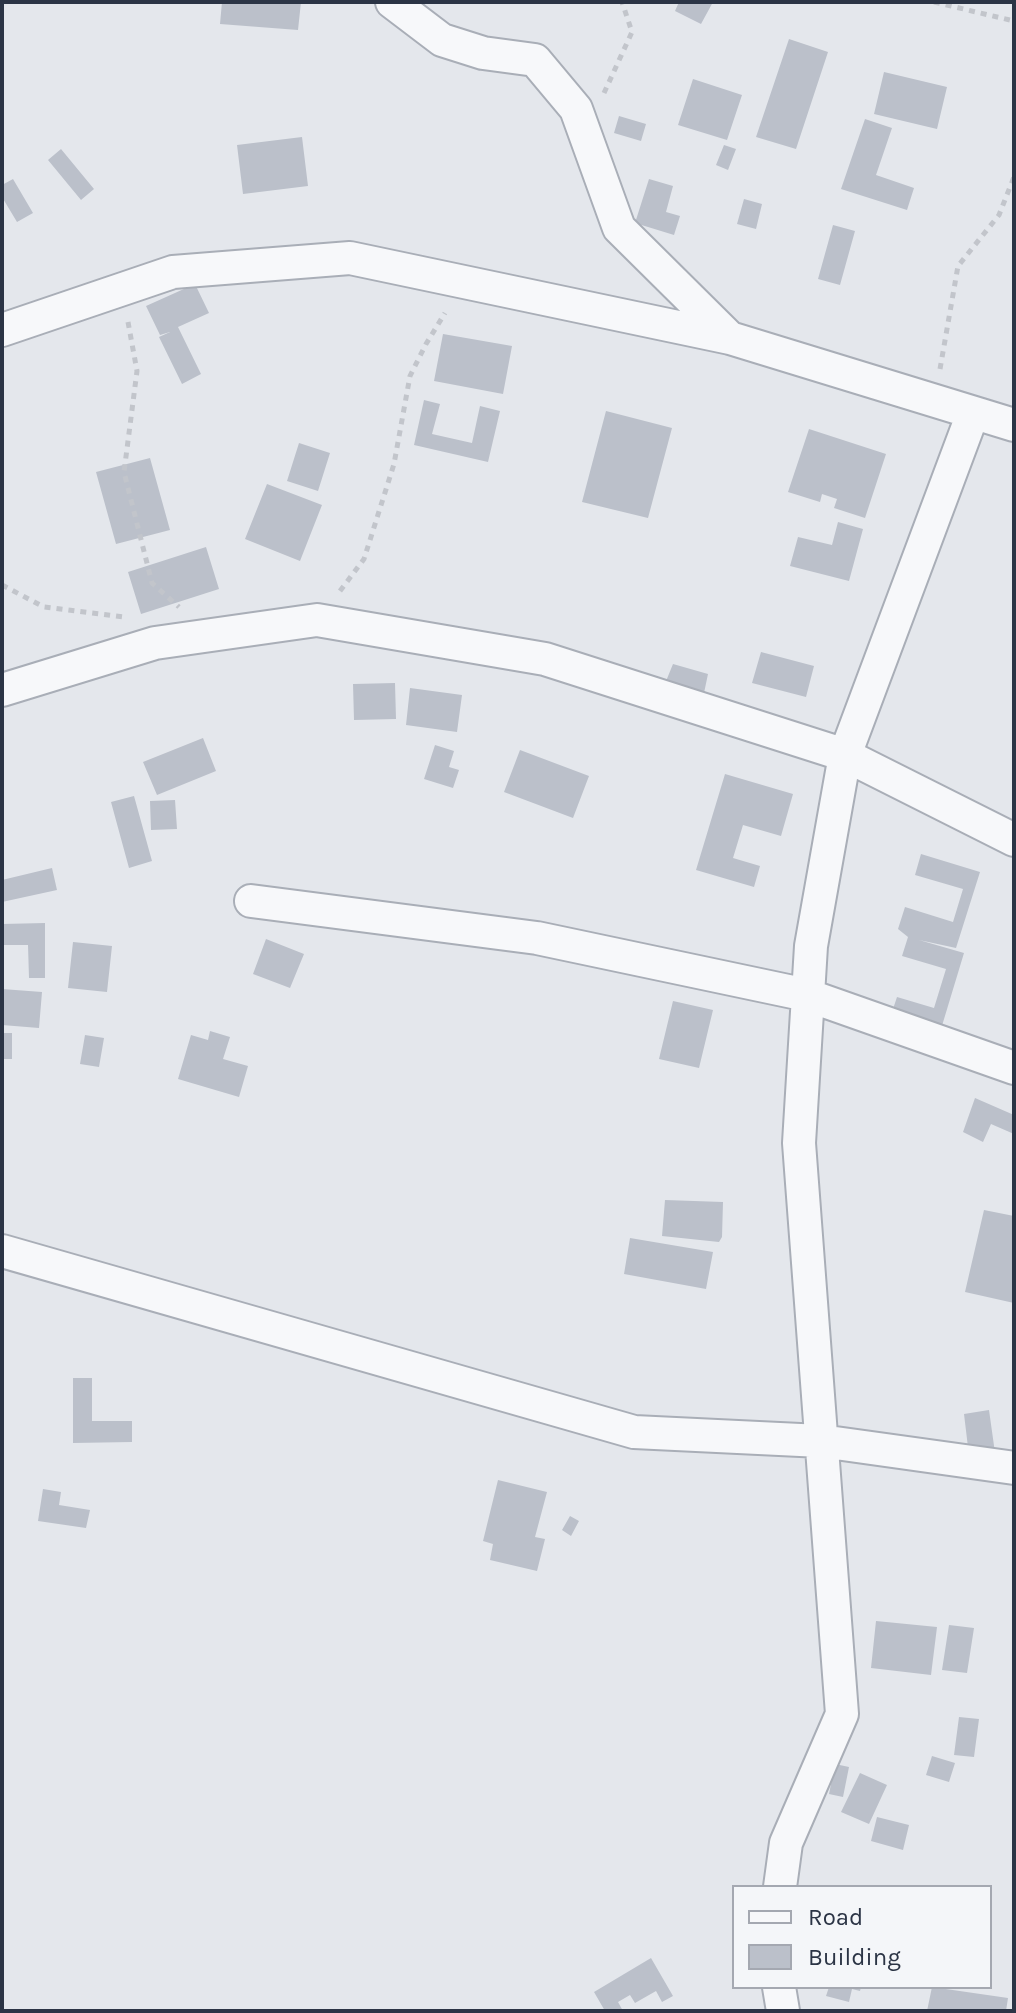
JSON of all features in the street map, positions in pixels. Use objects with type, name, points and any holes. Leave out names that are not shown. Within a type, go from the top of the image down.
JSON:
[{"type":"street","points":[[392,2],[442,40],[483,53],[535,60],[576,109],[619,228],[730,338]]},
{"type":"street","points":[[2,330],[173,272],[350,258],[730,338],[1014,425]]},
{"type":"street","points":[[780,1885],[786,1843],[842,1714],[799,1143],[811,946],[845,755],[973,413]]},
{"type":"street","points":[[2,690],[155,643],[317,620],[545,659],[845,755],[1014,840]]},
{"type":"street","points":[[251,901],[537,938],[807,995],[1014,1068]]},
{"type":"street","points":[[2,1251],[634,1432],[821,1441],[1014,1468]]},
{"type":"street","points":[[779,1989],[783,2011]]},
{"type":"path","points":[[934,2],[1014,21]]},
{"type":"path","points":[[931,400],[958,266],[999,215],[1014,177]]},
{"type":"path","points":[[317,620],[364,559],[394,464],[410,376],[464,282]]},
{"type":"path","points":[[122,290],[137,371],[124,472],[152,583],[185,613]]},
{"type":"path","points":[[2,585],[44,607],[136,618]]},
{"type":"building","points":[[222,2],[301,2],[298,30],[220,24]]},
{"type":"building","points":[[679,2],[713,2],[701,24],[675,11]]},
{"type":"building","points":[[789,39],[828,52],[796,149],[756,137]]},
{"type":"building","points":[[884,72],[947,87],[937,129],[874,114]]},
{"type":"building","points":[[693,79],[742,95],[727,140],[678,125]]},
{"type":"building","points":[[619,116],[646,124],[641,141],[614,133]]},
{"type":"building","points":[[865,119],[892,128],[876,175],[914,188],[907,210],[841,189]]},
{"type":"building","points":[[302,137],[308,186],[243,194],[237,145]]},
{"type":"building","points":[[724,145],[736,149],[728,170],[716,165]]},
{"type":"building","points":[[61,149],[94,189],[81,200],[48,160]]},
{"type":"building","points":[[13,179],[33,213],[17,222],[2,197],[2,185]]},
{"type":"building","points":[[649,179],[673,186],[666,212],[680,216],[674,235],[635,223]]},
{"type":"building","points":[[744,199],[762,204],[756,229],[737,224]]},
{"type":"building","points":[[833,225],[855,231],[840,285],[818,279]]},
{"type":"building","points":[[195,284],[209,313],[178,327],[201,374],[182,384],[159,337],[170,332],[160,335],[146,306]]},
{"type":"building","points":[[443,334],[512,346],[503,394],[434,381]]},
{"type":"building","points":[[424,400],[440,404],[432,434],[472,443],[480,406],[500,411],[488,462],[414,445]]},
{"type":"building","points":[[606,411],[672,428],[648,518],[582,502]]},
{"type":"building","points":[[809,429],[886,454],[865,518],[834,508],[837,499],[822,494],[820,502],[788,492]]},
{"type":"building","points":[[299,443],[330,453],[318,491],[287,481]]},
{"type":"building","points":[[150,458],[170,530],[116,544],[96,472]]},
{"type":"building","points":[[267,484],[322,505],[300,561],[245,539]]},
{"type":"building","points":[[838,522],[863,529],[849,581],[790,566],[798,537],[832,545]]},
{"type":"building","points":[[206,547],[219,589],[141,614],[128,572]]},
{"type":"building","points":[[761,652],[814,666],[806,697],[752,683]]},
{"type":"building","points":[[673,664],[708,674],[704,693],[662,691]]},
{"type":"building","points":[[395,683],[396,719],[354,720],[353,684]]},
{"type":"building","points":[[410,688],[462,695],[457,732],[406,725]]},
{"type":"building","points":[[203,738],[216,771],[157,795],[143,762]]},
{"type":"building","points":[[435,745],[454,751],[449,767],[459,770],[453,788],[424,779]]},
{"type":"building","points":[[520,750],[589,776],[573,818],[504,792]]},
{"type":"building","points":[[725,774],[793,794],[781,836],[743,825],[733,858],[760,866],[754,887],[696,870]]},
{"type":"building","points":[[134,796],[152,861],[129,868],[111,802]]},
{"type":"building","points":[[175,800],[177,829],[151,830],[150,801]]},
{"type":"building","points":[[921,854],[980,872],[956,948],[919,940],[964,953],[941,1029],[891,1015],[897,997],[934,1008],[946,969],[902,956],[908,937],[898,929],[905,907],[953,922],[963,889],[915,875]]},
{"type":"building","points":[[52,868],[57,890],[2,902],[2,880]]},
{"type":"building","points":[[45,923],[45,978],[29,978],[28,945],[2,945],[2,924]]},
{"type":"building","points":[[266,939],[304,954],[290,988],[253,974]]},
{"type":"building","points":[[73,942],[112,946],[107,992],[68,988]]},
{"type":"building","points":[[2,989],[42,992],[39,1028],[2,1025]]},
{"type":"building","points":[[673,1001],[713,1010],[699,1068],[659,1059]]},
{"type":"building","points":[[210,1031],[230,1037],[223,1059],[248,1066],[239,1097],[178,1079],[191,1035],[208,1040]]},
{"type":"building","points":[[2,1033],[12,1033],[12,1059],[2,1059]]},
{"type":"building","points":[[85,1035],[104,1038],[99,1067],[80,1064]]},
{"type":"building","points":[[975,1098],[1014,1115],[1014,1134],[991,1124],[983,1142],[963,1132]]},
{"type":"building","points":[[665,1200],[723,1202],[722,1237],[719,1242],[662,1236]]},
{"type":"building","points":[[984,1210],[1014,1216],[1014,1303],[965,1292]]},
{"type":"building","points":[[630,1238],[713,1252],[706,1289],[624,1274]]},
{"type":"building","points":[[73,1378],[92,1378],[92,1421],[132,1421],[132,1442],[73,1443]]},
{"type":"building","points":[[989,1410],[996,1460],[970,1464],[964,1414]]},
{"type":"building","points":[[498,1480],[547,1492],[535,1537],[545,1539],[537,1571],[490,1560],[493,1544],[483,1541]]},
{"type":"building","points":[[43,1489],[61,1492],[59,1505],[90,1510],[86,1528],[38,1521]]},
{"type":"building","points":[[570,1516],[579,1521],[571,1536],[562,1530]]},
{"type":"building","points":[[876,1621],[937,1627],[931,1675],[871,1668]]},
{"type":"building","points":[[949,1625],[974,1628],[967,1673],[942,1670]]},
{"type":"building","points":[[959,1717],[979,1719],[974,1757],[954,1755]]},
{"type":"building","points":[[932,1756],[955,1763],[949,1782],[926,1775]]},
{"type":"building","points":[[835,1764],[849,1767],[843,1797],[829,1794]]},
{"type":"building","points":[[860,1773],[887,1785],[869,1824],[841,1812]]},
{"type":"building","points":[[877,1817],[909,1825],[903,1850],[871,1841]]},
{"type":"building","points":[[651,1958],[673,1996],[662,2002],[656,1991],[635,2003],[630,1995],[618,2002],[623,2011],[605,2011],[594,1992]]},
{"type":"building","points":[[828,1989],[852,1989],[849,2002],[826,1996]]},
{"type":"building","points":[[932,1989],[1008,1998],[1006,2011],[927,2011]]}]
